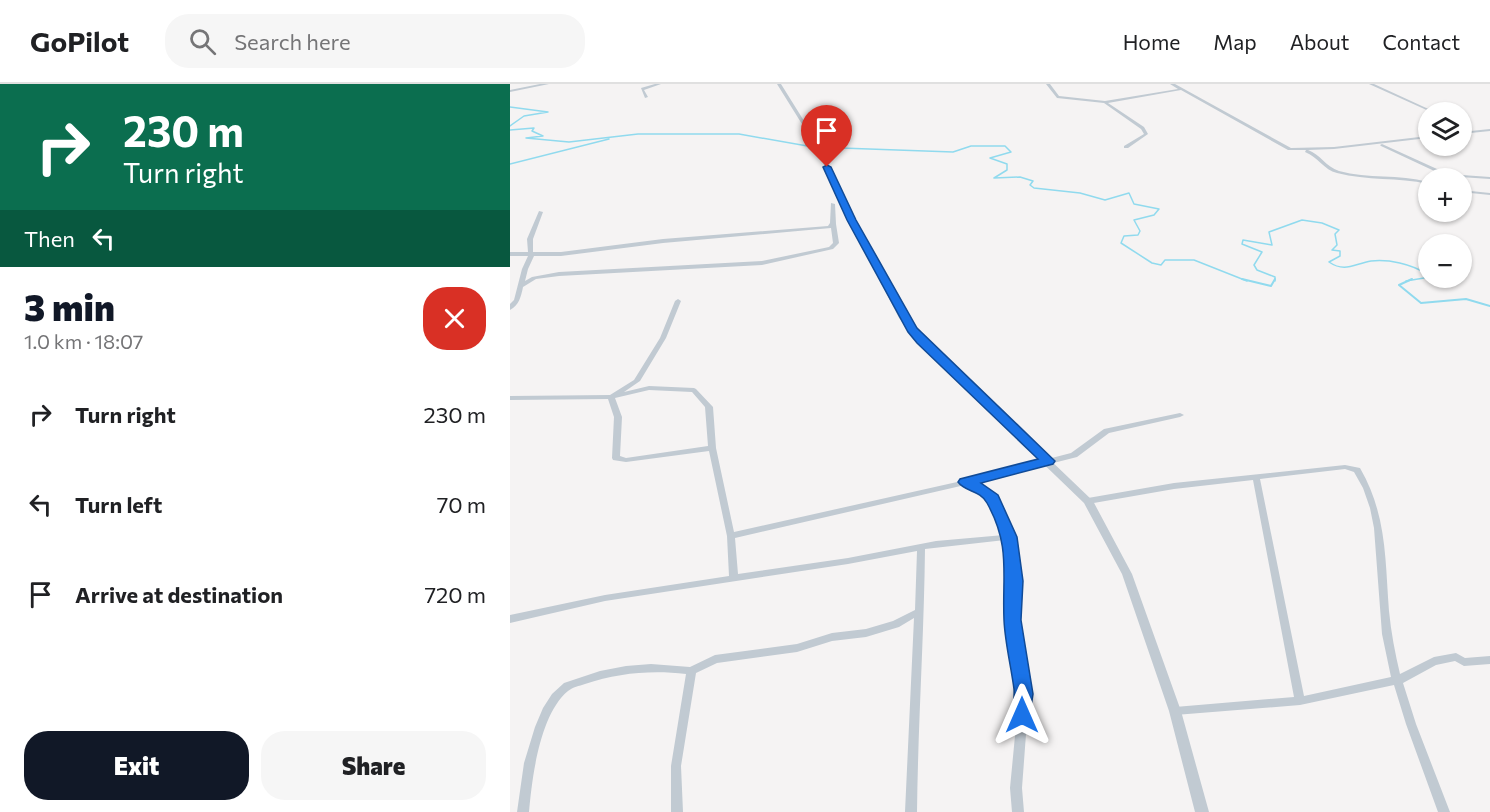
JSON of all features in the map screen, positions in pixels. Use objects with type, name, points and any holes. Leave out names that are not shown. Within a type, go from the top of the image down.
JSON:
[{"type":"street","points":[[510,91],[547,84]]},
{"type":"street","points":[[646,97],[642,89],[659,84]]},
{"type":"street","points":[[779,84],[818,147],[851,219],[903,318],[921,340],[1088,501],[1127,574],[1175,711],[1202,812]]},
{"type":"street","points":[[1048,84],[1058,97],[1106,102],[1182,89]]},
{"type":"street","points":[[1172,84],[1283,147],[1316,154],[1327,167],[1339,172],[1418,181]]},
{"type":"street","points":[[1371,84],[1418,105]]},
{"type":"street","points":[[1106,102],[1143,128],[1146,134],[1126,147]]},
{"type":"street","points":[[1473,132],[1490,130]]},
{"type":"street","points":[[1303,150],[1418,138]]},
{"type":"street","points":[[1378,144],[1389,146],[1447,175],[1490,178]]},
{"type":"street","points":[[1472,192],[1490,194]]},
{"type":"street","points":[[521,286],[534,278],[559,274],[762,263],[831,248],[836,243],[832,204]]},
{"type":"street","points":[[510,308],[517,300],[531,256],[530,239],[541,212]]},
{"type":"street","points":[[510,254],[531,256],[820,228],[833,224]]},
{"type":"street","points":[[611,397],[637,381],[663,338],[678,301]]},
{"type":"street","points":[[510,398],[611,397],[649,388],[694,390],[709,407],[712,448],[731,536],[734,579]]},
{"type":"street","points":[[611,397],[618,417],[616,458],[626,460],[712,448]]},
{"type":"street","points":[[731,536],[1074,455],[1107,431],[1180,415]]},
{"type":"street","points":[[1088,501],[1174,486],[1345,467],[1357,470],[1367,484],[1375,510],[1387,635],[1412,726],[1444,812]]},
{"type":"street","points":[[1256,477],[1300,700]]},
{"type":"street","points":[[965,482],[982,488],[992,498],[1009,537],[1014,581],[1013,620],[1024,694],[1015,803],[1018,812]]},
{"type":"street","points":[[510,620],[605,598],[921,548],[1009,537]]},
{"type":"street","points":[[911,812],[912,729],[920,611],[921,548]]},
{"type":"street","points":[[524,812],[525,792],[538,735],[552,702],[566,686],[614,670],[659,666],[691,671],[715,659],[797,648],[832,637],[866,633],[896,624],[920,611]]},
{"type":"street","points":[[1175,711],[1300,700],[1399,680],[1434,661],[1456,657],[1464,662],[1490,660]]},
{"type":"street","points":[[677,812],[676,766],[691,671]]},
{"type":"waterway","points":[[510,107],[548,112],[524,116],[510,126]]},
{"type":"waterway","points":[[510,130],[534,128],[532,131],[543,136],[526,138],[569,142],[638,134],[739,134],[813,147],[953,152],[971,146],[1005,146],[1011,152],[990,158],[1007,164],[1007,170],[994,178],[1020,177],[1033,181],[1030,185],[1034,188],[1080,193],[1105,200],[1129,193],[1134,204],[1159,209],[1154,215],[1134,220],[1140,231],[1138,235],[1124,236],[1121,243],[1152,263],[1161,265],[1165,260],[1194,260],[1247,281]]},
{"type":"waterway","points":[[510,164],[609,139]]},
{"type":"waterway","points":[[1275,279],[1257,270],[1254,265],[1262,252],[1242,244],[1243,240],[1272,245],[1269,232],[1302,220],[1322,223],[1339,230],[1335,234],[1337,245],[1332,250],[1340,251],[1340,256],[1329,262],[1340,267],[1350,267],[1371,261],[1392,262],[1414,267],[1427,274],[1424,278],[1409,281]]},
{"type":"waterway","points":[[1242,279],[1271,286],[1275,279]]},
{"type":"waterway","points":[[1409,281],[1399,285],[1421,303],[1466,299],[1490,306]]},
{"type":"route","points":[[827,167],[844,206],[903,318],[921,340],[1048,461],[965,482],[982,488],[992,498],[1007,526],[1014,581],[1013,620],[1024,694],[1022,715]]}]
